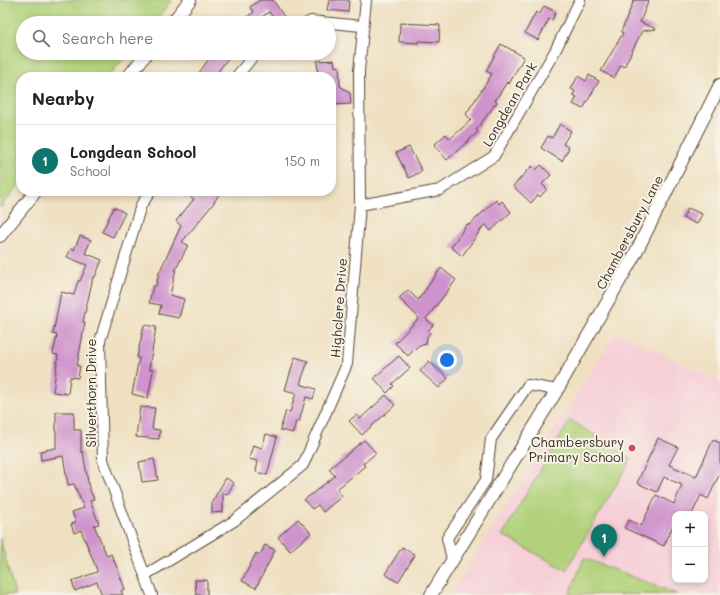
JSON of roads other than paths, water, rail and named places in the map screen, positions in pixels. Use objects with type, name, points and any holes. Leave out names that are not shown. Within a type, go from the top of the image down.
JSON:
[{"type":"street","points":[[177,16],[190,0]]},
{"type":"street","name":"Highclere Drive","points":[[145,574],[234,521],[303,465],[347,364],[360,205],[359,70],[362,26],[366,0]]},
{"type":"street","name":"Longdean Park","points":[[360,205],[440,190],[494,156],[555,51],[580,0]]},
{"type":"street","points":[[336,23],[362,26]]},
{"type":"street","points":[[132,72],[141,60]]},
{"type":"street","points":[[240,72],[250,60]]},
{"type":"street","name":"Chambersbury Lane","points":[[430,595],[557,390],[634,254],[720,85]]},
{"type":"street","points":[[0,236],[32,196]]},
{"type":"street","name":"Silverthorn Drive","points":[[147,196],[141,205],[100,341],[103,460],[152,595]]},
{"type":"street","points":[[452,559],[447,538],[486,480],[492,439],[528,386],[557,390]]},
{"type":"place","name":"Chambersbury Primary School","points":[[632,448]]},
{"type":"place","name":"Longdean School","points":[[604,557]]}]
